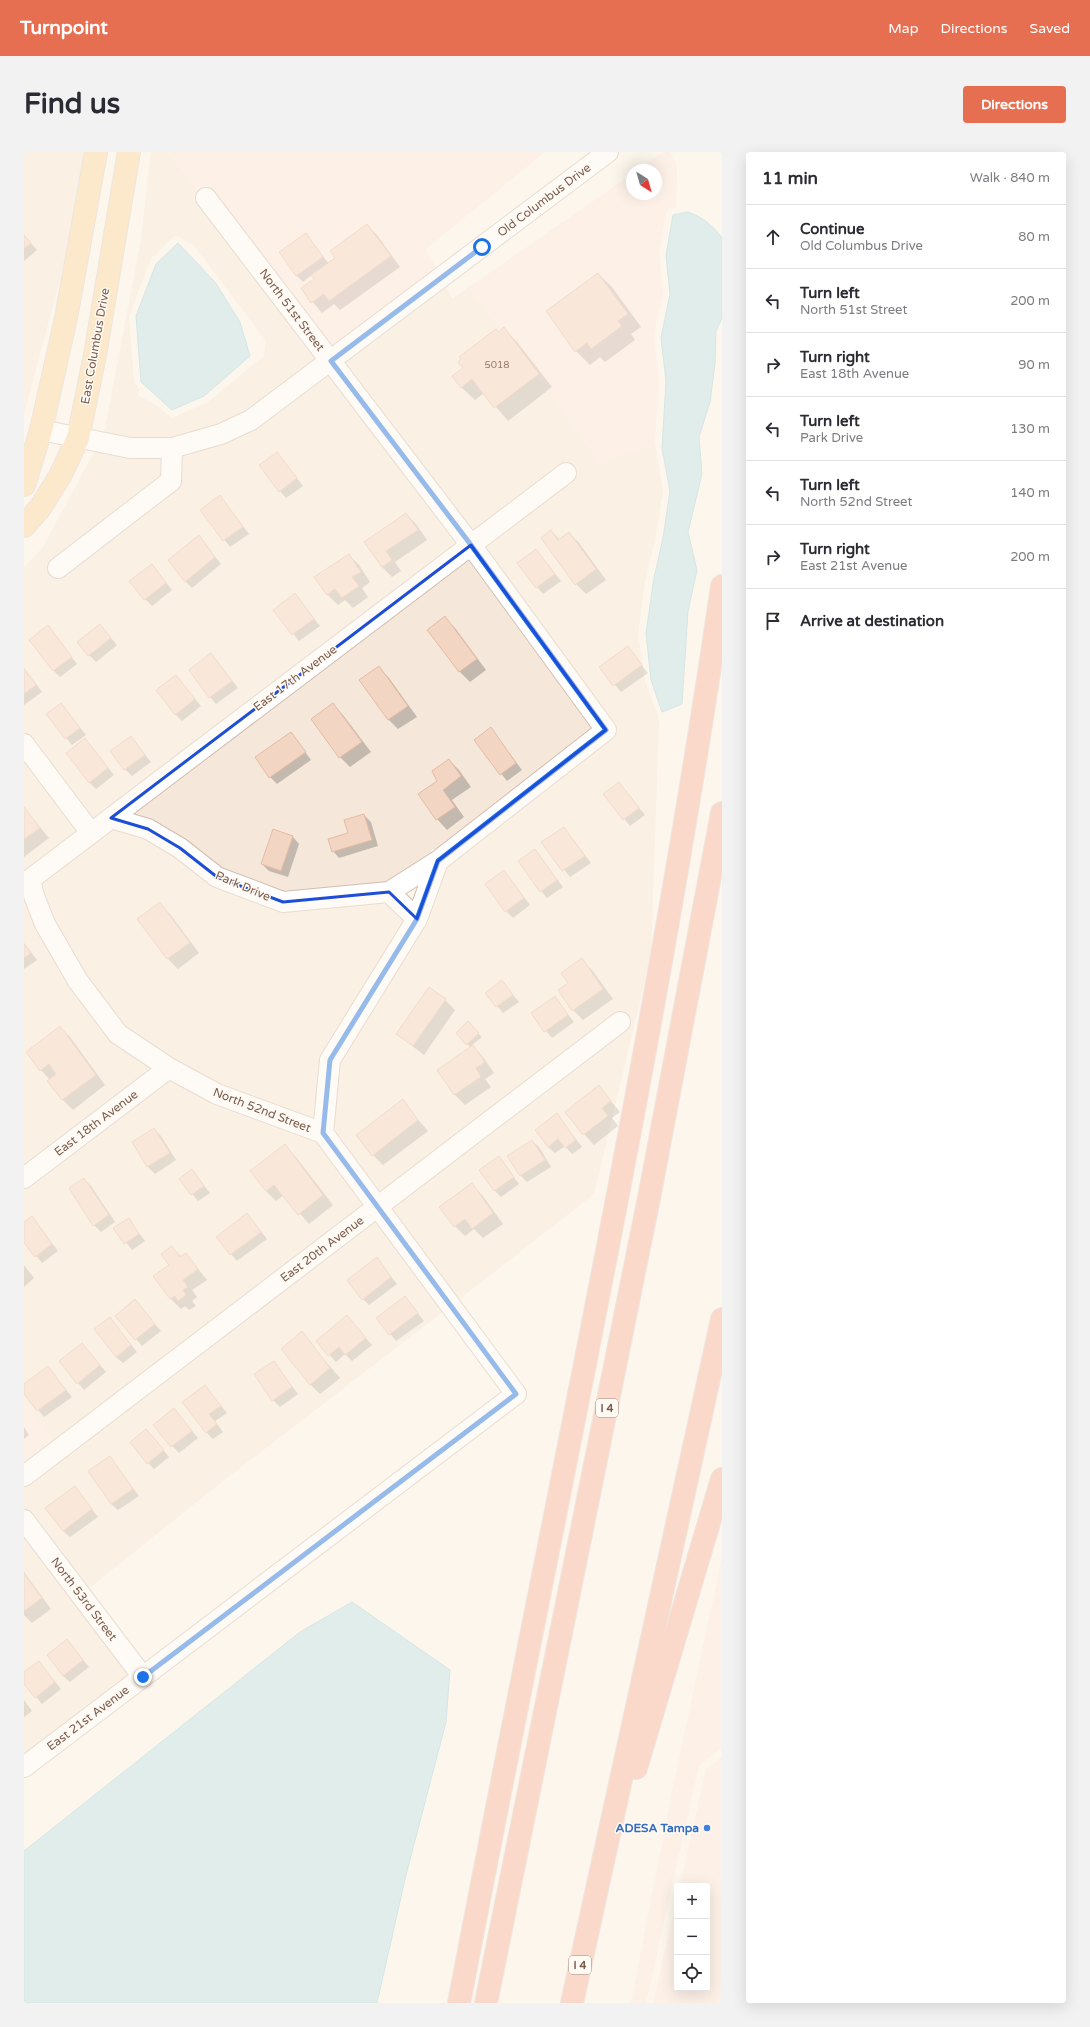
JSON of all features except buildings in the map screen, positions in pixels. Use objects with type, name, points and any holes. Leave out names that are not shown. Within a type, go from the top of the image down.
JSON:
[{"type":"highway","points":[[459,2003],[649,1026],[687,821],[722,586]]},
{"type":"highway","name":"I 4","points":[[486,2003],[649,1198],[722,813]]},
{"type":"highway","name":"I 4","points":[[572,2003],[722,1319]]},
{"type":"highway","points":[[588,1926],[722,1479]]},
{"type":"main road","points":[[24,485],[41,430],[66,318],[96,152]]},
{"type":"main road","name":"East Columbus Drive","points":[[24,526],[40,508],[60,476],[78,438],[95,355],[129,152]]},
{"type":"street","name":"Old Columbus Drive","points":[[41,430],[130,448],[172,448],[220,434],[251,420],[608,152]]},
{"type":"street","name":"North 51st Street","points":[[206,198],[471,545],[606,730],[438,861]]},
{"type":"street","points":[[58,568],[171,481],[172,448]]},
{"type":"street","name":"East 17th Avenue","points":[[27,882],[566,473]]},
{"type":"street","points":[[24,744],[91,833]]},
{"type":"street","name":"Park Drive","points":[[111,818],[148,829],[180,848],[217,877],[283,902],[389,892],[438,861]]},
{"type":"street","points":[[323,1133],[330,1060],[417,919],[438,861]]},
{"type":"street","name":"North 52nd Street","points":[[27,882],[34,896],[44,924],[78,981],[118,1034],[169,1068],[217,1094],[323,1133],[516,1394]]},
{"type":"street","points":[[389,892],[417,919]]},
{"type":"street","name":"East 20th Avenue","points":[[24,1476],[620,1022]]},
{"type":"street","name":"East 18th Avenue","points":[[24,1178],[169,1068]]},
{"type":"street","name":"East 21st Avenue","points":[[24,1767],[516,1394]]},
{"type":"street","name":"North 53rd Street","points":[[24,1520],[143,1677]]},
{"type":"highlighted area","points":[[471,545],[606,730],[438,861],[417,919],[389,892],[283,902],[217,877],[180,848],[148,829],[111,818]]},
{"type":"shaded area","points":[[24,152],[87,152],[66,257],[24,414]]},
{"type":"shaded area","points":[[151,152],[167,152],[199,191],[194,196],[319,359],[246,412],[217,426],[170,439],[130,440],[104,434],[141,240]],"holes":[[[174,236],[181,237],[186,242],[193,244],[266,341],[264,356],[207,403],[172,418],[157,406],[138,395],[139,389],[134,382],[129,316],[151,259]]]},
{"type":"shaded area","points":[[167,152],[545,152],[426,249],[437,270],[359,329],[331,347],[207,186],[199,191]]},
{"type":"shaded area","points":[[663,152],[670,152],[677,166],[676,207],[668,209],[666,213],[659,253],[663,293],[654,335],[659,380],[655,443],[601,464],[469,287],[626,178],[626,200],[662,200],[662,164],[646,164]]},
{"type":"shaded area","points":[[446,286],[452,299],[469,287],[601,464],[655,443],[663,491],[656,536],[646,576],[638,633],[645,682],[659,718],[651,954],[594,1194],[457,1301],[389,1209],[632,1024],[621,1010],[378,1195],[332,1131],[338,1063],[429,920],[427,917],[445,867],[618,732],[482,547],[578,475],[567,461],[472,533],[343,363]]},
{"type":"shaded area","points":[[330,373],[459,543],[109,808],[104,807],[103,813],[92,821],[24,731],[24,567],[43,547],[95,450],[163,457],[163,476],[46,565],[57,580],[176,488],[180,455]]},
{"type":"shaded area","points":[[470,557],[595,727],[436,851],[432,849],[431,854],[384,883],[283,893],[220,870],[130,815]]},
{"type":"shaded area","points":[[24,758],[79,830],[24,872]]},
{"type":"shaded area","points":[[113,828],[145,837],[281,911],[387,901],[406,920],[323,1054],[316,1121],[219,1086],[174,1061],[170,1056],[168,1057],[123,1027],[85,977],[52,921],[39,884]]},
{"type":"shaded area","points":[[24,896],[154,1068],[24,1167]]},
{"type":"shaded area","points":[[170,1078],[319,1141],[365,1204],[29,1461],[52,1441],[24,1399],[24,1190]]},
{"type":"shaded area","points":[[376,1219],[444,1311],[223,1481],[87,1590],[24,1507],[24,1487]]},
{"type":"shaded area","points":[[24,1399],[52,1441],[24,1464]]},
{"type":"shaded area","points":[[24,1534],[131,1674],[24,1756]]},
{"type":"shaded area","points":[[722,1558],[722,1748],[699,1765],[646,2003],[631,2003],[672,1792]]},
{"type":"shaded area","name":"ADESA Tampa","points":[[722,1757],[722,2003],[653,2003],[674,1910],[674,1991],[710,1991],[710,1883],[681,1883],[706,1769]]},
{"type":"water","points":[[688,212],[707,222],[722,238],[722,318],[716,331],[715,363],[710,402],[699,437],[702,474],[688,532],[697,570],[688,611],[682,704],[662,712],[651,680],[646,633],[654,578],[663,538],[670,491],[662,448],[666,381],[661,338],[670,294],[666,255],[673,215]]},
{"type":"water","points":[[178,243],[215,282],[240,322],[250,356],[204,396],[172,410],[141,382],[136,316],[156,264]]},
{"type":"water","points":[[352,1602],[450,1670],[446,1722],[406,1875],[377,2003],[24,2003],[24,1851],[300,1632]]},
{"type":"place","name":"ADESA Tampa","points":[[707,1828]]},
{"type":"route","points":[[143,1677],[516,1394],[323,1133],[330,1060],[417,919],[438,861],[606,730],[471,545],[331,361],[482,247]]}]
